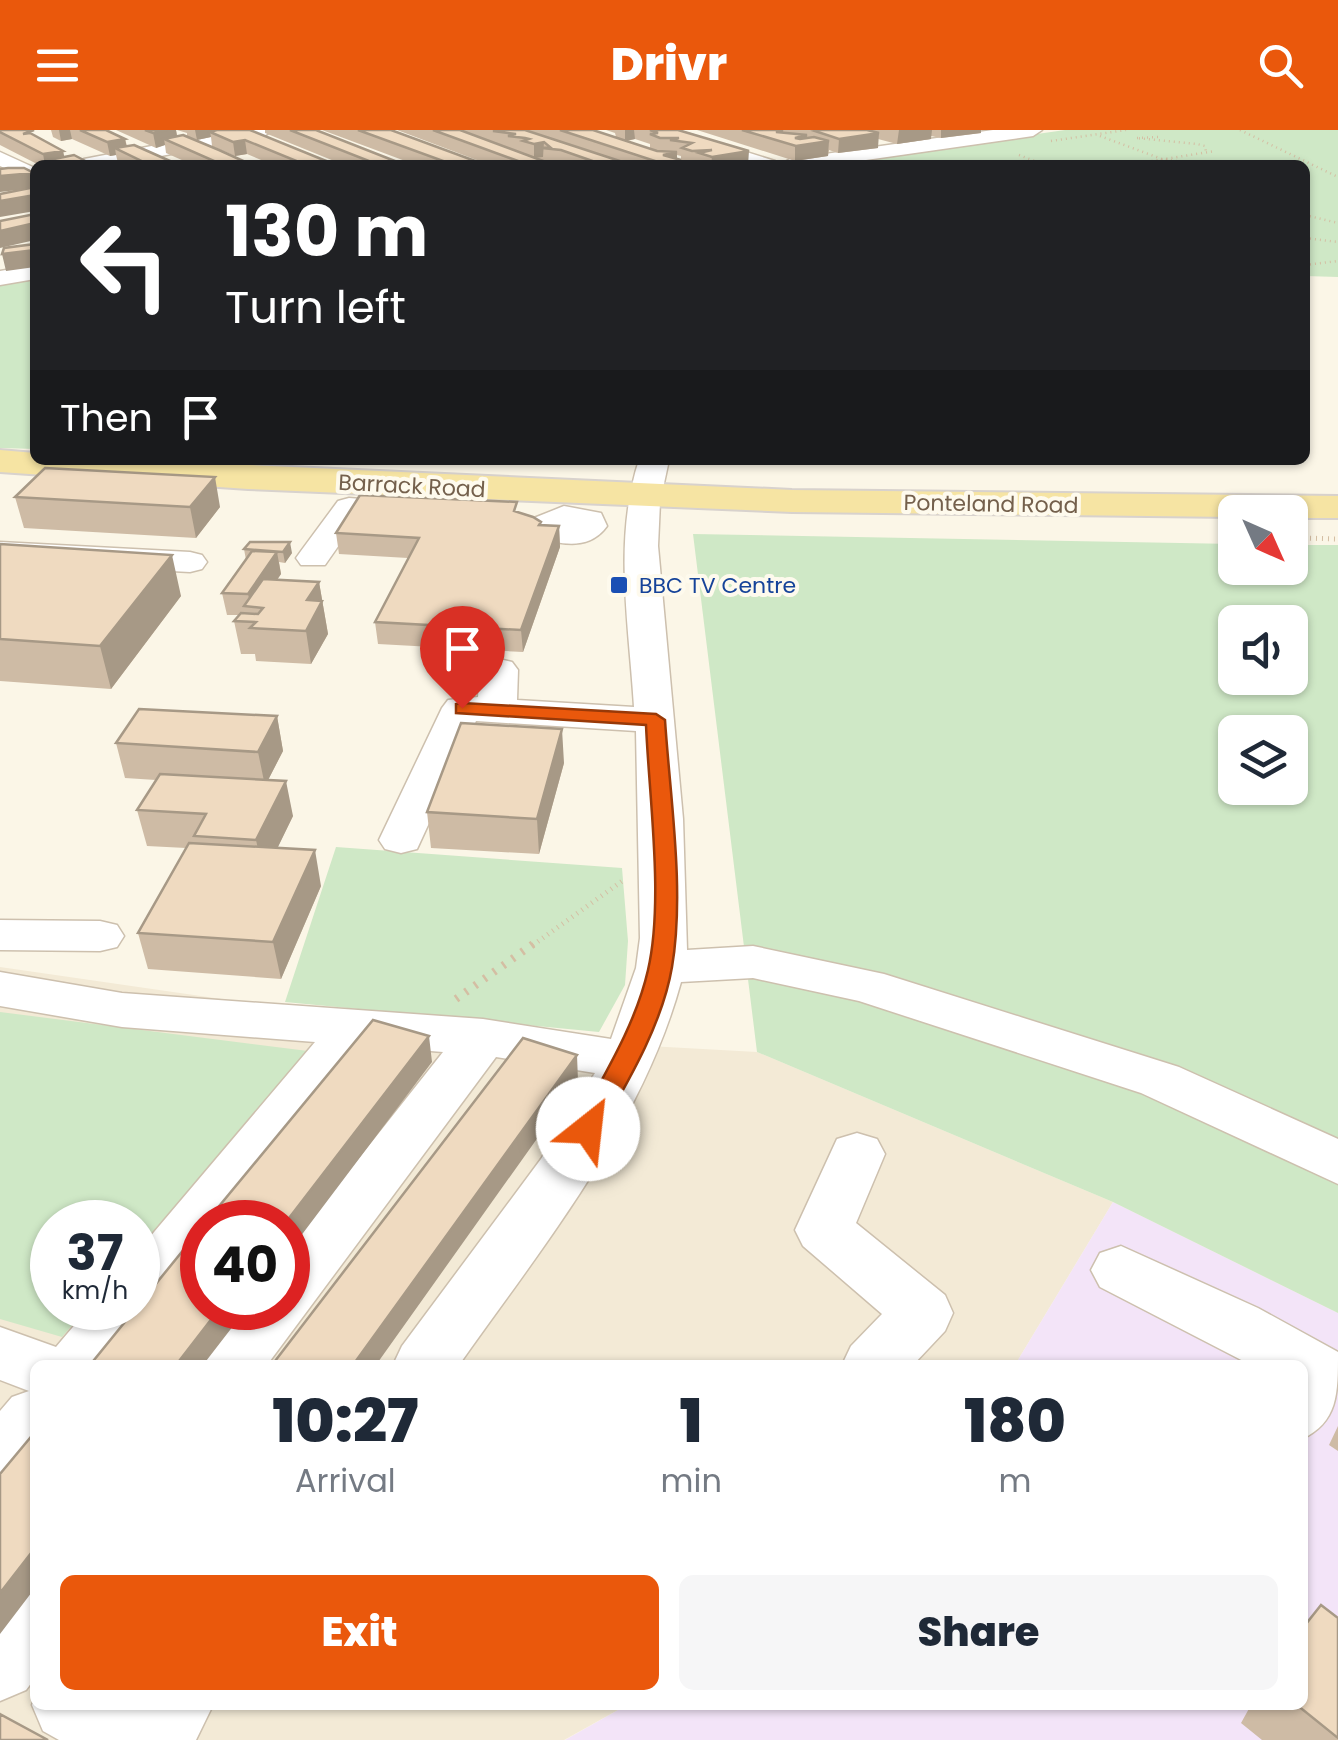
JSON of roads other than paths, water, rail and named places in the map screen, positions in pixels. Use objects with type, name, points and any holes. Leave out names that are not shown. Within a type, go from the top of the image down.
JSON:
[{"type":"main road","name":"Barrack Road","points":[[0,461],[30,463]]},
{"type":"main road","name":"Barrack Road","points":[[58,465],[248,478],[649,478]]},
{"type":"main road","name":"Ponteland Road","points":[[649,478],[792,502],[1338,507]]},
{"type":"street","points":[[159,130],[222,158]]},
{"type":"street","points":[[98,160],[191,144],[234,132],[264,130]]},
{"type":"street","points":[[656,130],[752,160]]},
{"type":"street","points":[[904,130],[948,142]]},
{"type":"street","points":[[824,160],[901,157],[988,132],[1033,130]]},
{"type":"street","points":[[234,132],[276,150]]},
{"type":"street","points":[[842,135],[901,157]]},
{"type":"street","points":[[108,138],[155,160]]},
{"type":"street","points":[[783,141],[838,158]]},
{"type":"street","points":[[0,158],[30,179]]},
{"type":"street","points":[[0,181],[30,182]]},
{"type":"street","points":[[0,254],[30,249]]},
{"type":"street","points":[[0,278],[30,273]]},
{"type":"street","points":[[427,1360],[588,1129],[626,1060],[661,967],[663,853],[642,550],[649,478]]},
{"type":"street","points":[[313,558],[349,508],[508,516],[570,539]]},
{"type":"street","points":[[0,552],[190,562]]},
{"type":"street","points":[[497,710],[499,670]]},
{"type":"street","points":[[401,840],[462,708],[656,720]]},
{"type":"street","points":[[12,926],[100,936]]},
{"type":"street","points":[[661,967],[753,962],[867,986],[1160,1080],[1338,1163]]},
{"type":"street","points":[[0,989],[122,1010],[483,1038],[626,1060]]},
{"type":"street","points":[[160,1269],[380,1032]]},
{"type":"street","points":[[310,1262],[483,1038]]},
{"type":"street","points":[[857,1154],[824,1230],[923,1312],[878,1360]]},
{"type":"street","points":[[1121,1270],[1297,1360]]},
{"type":"street","points":[[82,1360],[107,1330]]},
{"type":"street","points":[[234,1360],[258,1330]]},
{"type":"street","points":[[0,1353],[30,1364]]},
{"type":"street","points":[[1308,1366],[1325,1376],[1308,1402]]},
{"type":"street","points":[[0,1460],[30,1423]]},
{"type":"street","points":[[30,1626],[0,1668],[30,1685]]},
{"type":"street","points":[[79,1710],[140,1740]]},
{"type":"street","points":[[150,1740],[172,1710]]},
{"type":"place","name":"BBC TV Centre","points":[[619,585]]}]
